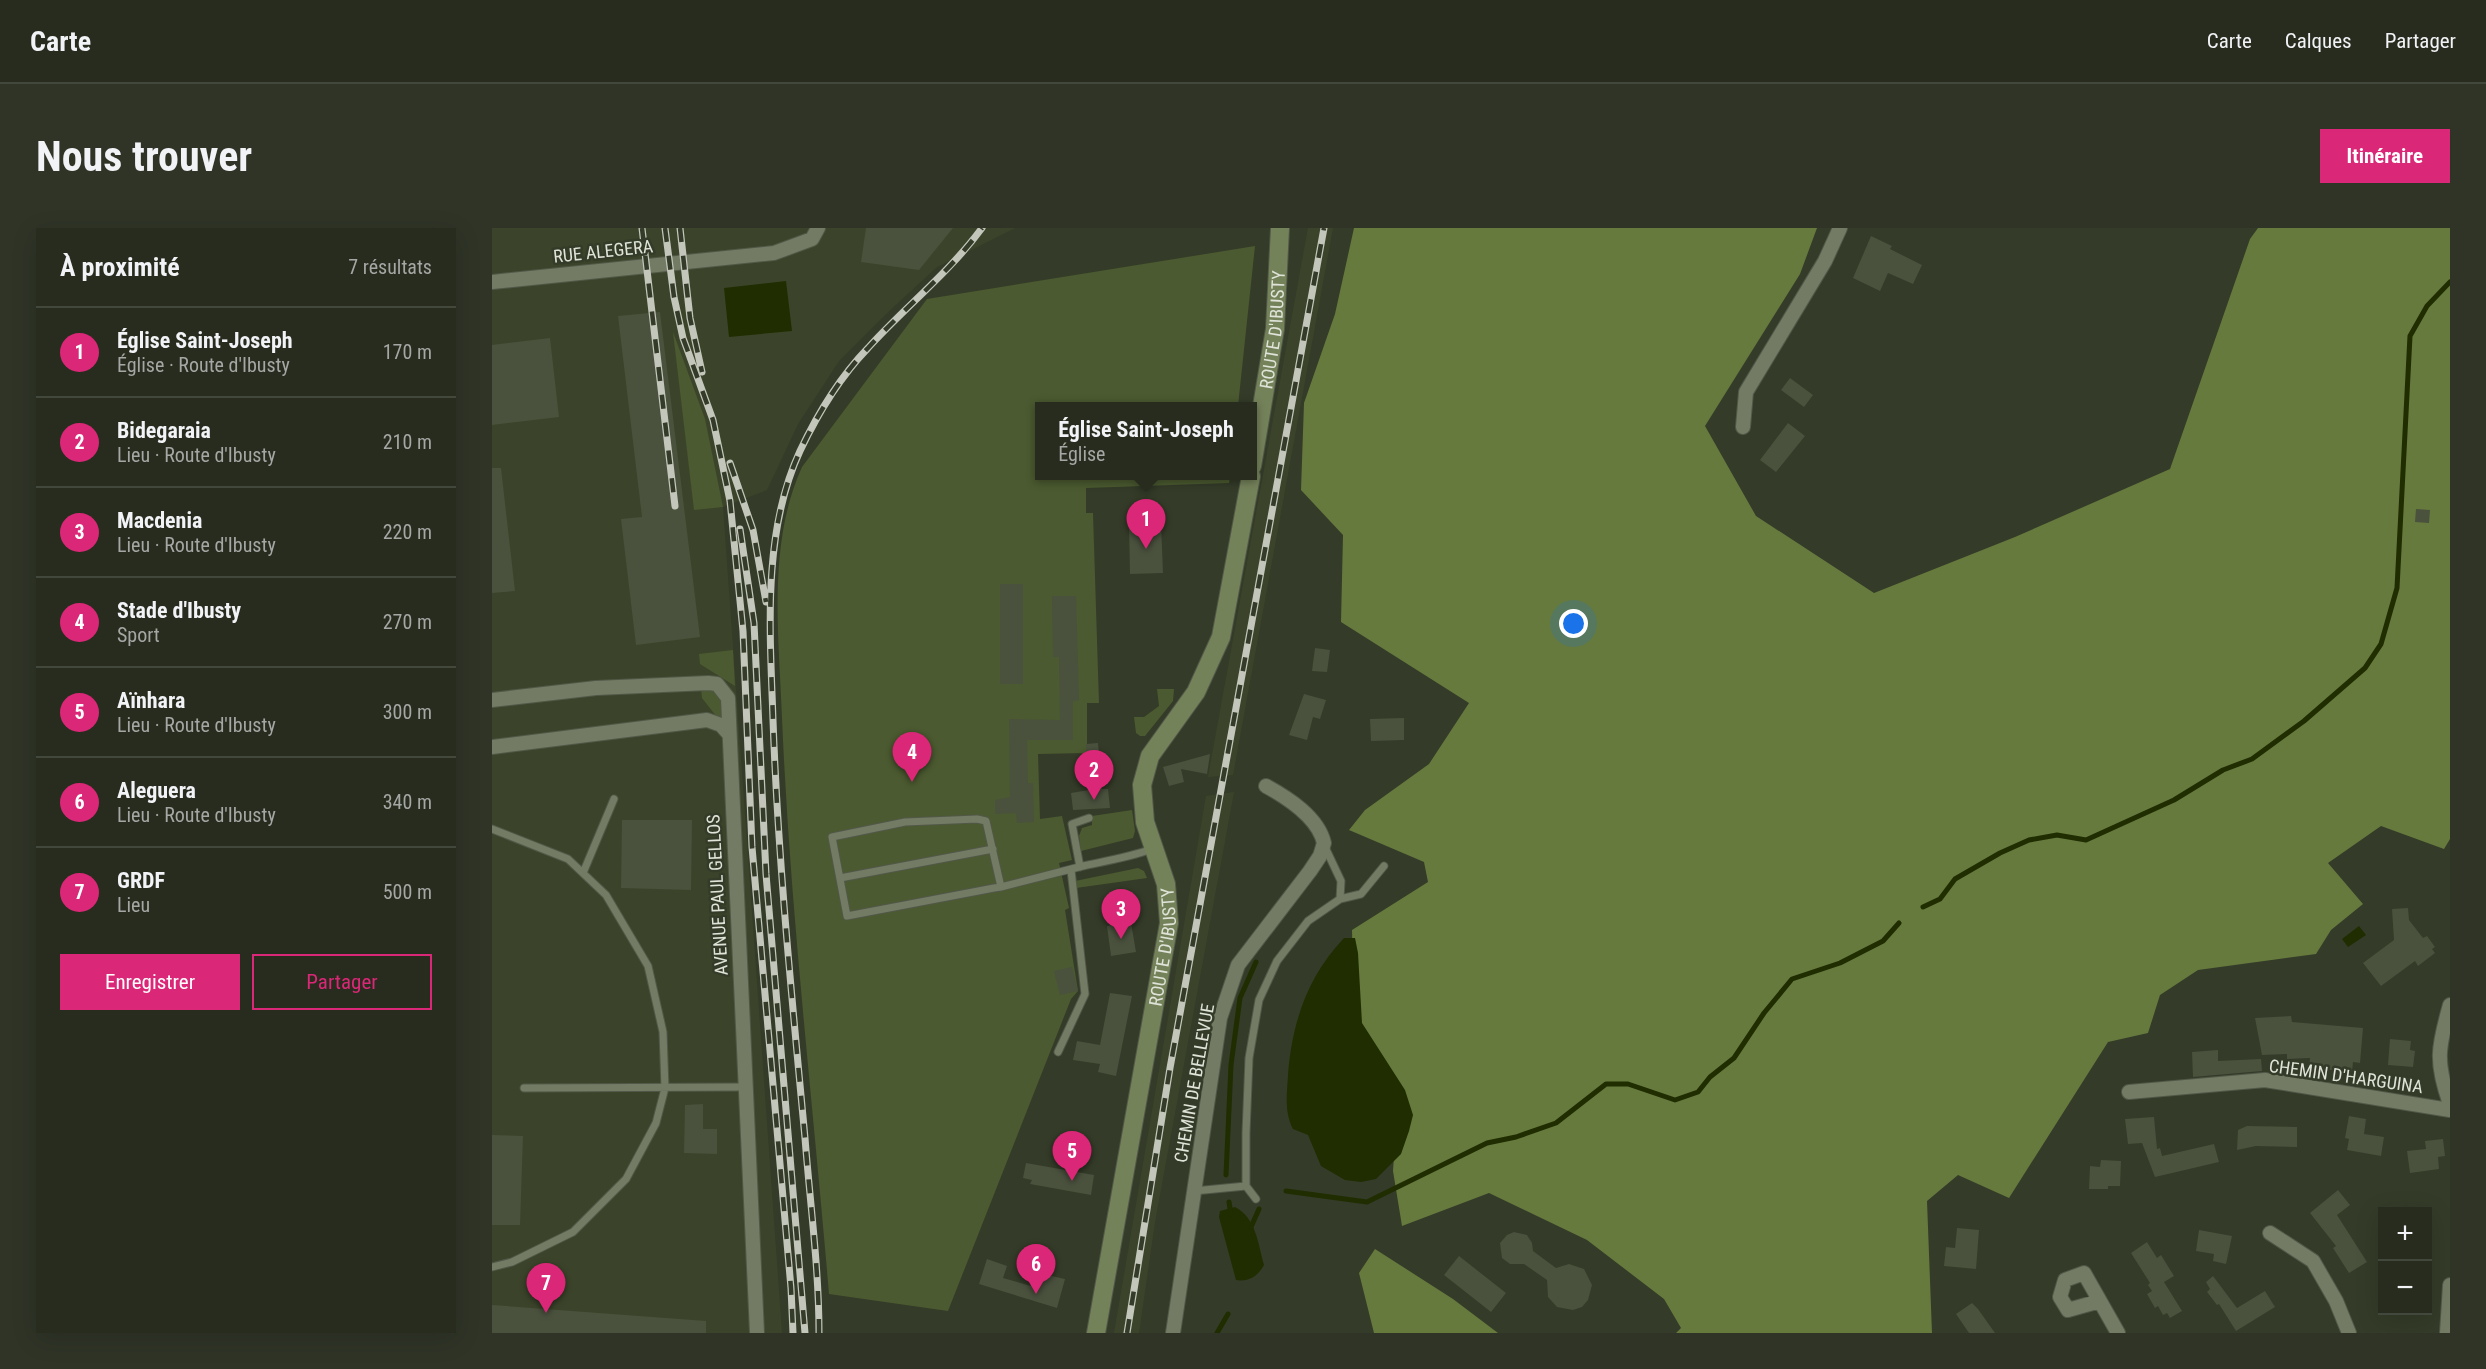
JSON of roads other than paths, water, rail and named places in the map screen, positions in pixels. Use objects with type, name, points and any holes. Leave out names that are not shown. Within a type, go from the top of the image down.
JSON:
[{"type":"street","name":"RUE ALEGERA","points":[[492,282],[774,253],[812,238],[818,228]]},
{"type":"street","name":"ROUTE D'IBUSTY","points":[[1257,436],[1275,329],[1280,228]]},
{"type":"street","points":[[1743,426],[1746,392],[1825,261],[1840,228]]},
{"type":"street","name":"ROUTE D'IBUSTY","points":[[1096,1333],[1169,924],[1166,884],[1145,822],[1143,803],[1146,770],[1159,741],[1196,692],[1221,636],[1250,480]]},
{"type":"street","name":"AVENUE PAUL GELLOS","points":[[492,700],[596,688],[708,683],[717,684],[728,698],[758,1333]]},
{"type":"street","points":[[492,747],[707,720],[721,725],[729,734]]},
{"type":"street","points":[[1266,786],[1281,794],[1313,822],[1324,843]]},
{"type":"street","name":"CHEMIN DE BELLEVUE","points":[[1173,1333],[1220,1018],[1238,965],[1310,871],[1320,856],[1324,843]]},
{"type":"street","points":[[2450,1005],[2438,1060],[2450,1104]]},
{"type":"street","points":[[2438,1060],[2450,1049]]},
{"type":"street","name":"CHEMIN D'HARGUINA","points":[[2129,1092],[2265,1080],[2450,1110]]},
{"type":"street","points":[[2270,1233],[2313,1261],[2336,1301],[2349,1333]]},
{"type":"street","points":[[2447,1333],[2450,1285]]},
{"type":"street","points":[[2100,1301],[2118,1333]]},
{"type":"lane","points":[[583,873],[614,799]]},
{"type":"lane","points":[[1080,867],[1072,824],[1089,818]]},
{"type":"lane","points":[[1001,887],[986,821],[977,819],[905,822],[832,837],[847,916],[1001,887],[1154,848]]},
{"type":"lane","points":[[492,829],[568,859],[606,895],[648,966],[663,1032],[665,1088],[656,1123],[626,1179],[573,1232],[512,1262],[492,1267]]},
{"type":"lane","points":[[1324,843],[1341,881],[1340,899]]},
{"type":"lane","points":[[840,878],[993,849]]},
{"type":"lane","points":[[1256,1198],[1246,1186],[1249,1059],[1259,1000],[1267,980],[1290,941],[1308,921],[1340,899],[1361,894],[1384,866]]},
{"type":"lane","points":[[1058,1052],[1085,994],[1071,870]]},
{"type":"lane","points":[[524,1088],[745,1087]]},
{"type":"lane","points":[[1194,1191],[1246,1186]]},
{"type":"waterway","points":[[1923,907],[1940,899],[1955,879],[2000,853],[2029,840],[2057,835],[2086,840],[2174,800],[2223,770],[2252,759],[2304,721],[2365,668],[2381,644],[2397,588],[2410,336],[2427,306],[2450,282]]},
{"type":"waterway","points":[[1286,1191],[1367,1202],[1487,1143],[1516,1137],[1556,1123],[1606,1084],[1628,1084],[1675,1100],[1698,1092],[1710,1077],[1734,1058],[1764,1013],[1792,979],[1840,963],[1883,941],[1899,923]]},
{"type":"waterway","points":[[1226,1175],[1231,1065],[1240,998],[1256,962]]},
{"type":"waterway","points":[[1229,1202],[1231,1215]]},
{"type":"waterway","points":[[1251,1227],[1259,1209]]},
{"type":"waterway","points":[[1217,1333],[1228,1314]]},
{"type":"railway","points":[[642,228],[675,506]]},
{"type":"railway","points":[[665,228],[674,297],[683,338],[713,420],[730,501],[743,631],[752,847],[793,1333]]},
{"type":"railway","points":[[680,228],[690,318],[702,372]]},
{"type":"railway","points":[[819,1333],[816,1260],[790,982],[775,772],[770,617],[771,583],[779,515],[800,451],[822,410],[848,371],[882,333],[941,275],[982,228]]},
{"type":"railway","points":[[1127,1333],[1170,1068],[1324,228]]},
{"type":"railway","points":[[730,463],[753,530],[766,602]]},
{"type":"railway","points":[[740,529],[754,623],[766,874],[805,1333]]},
{"type":"place","name":"Église Saint-Joseph","points":[[1146,549]]},
{"type":"place","name":"Stade d'Ibusty","points":[[912,782]]},
{"type":"place","name":"Bidegaraia","points":[[1094,800]]},
{"type":"place","name":"Macdenia","points":[[1121,939]]},
{"type":"place","name":"Aïnhara","points":[[1072,1181]]},
{"type":"place","name":"Aleguera","points":[[1036,1294]]},
{"type":"place","name":"GRDF","points":[[546,1313]]}]
